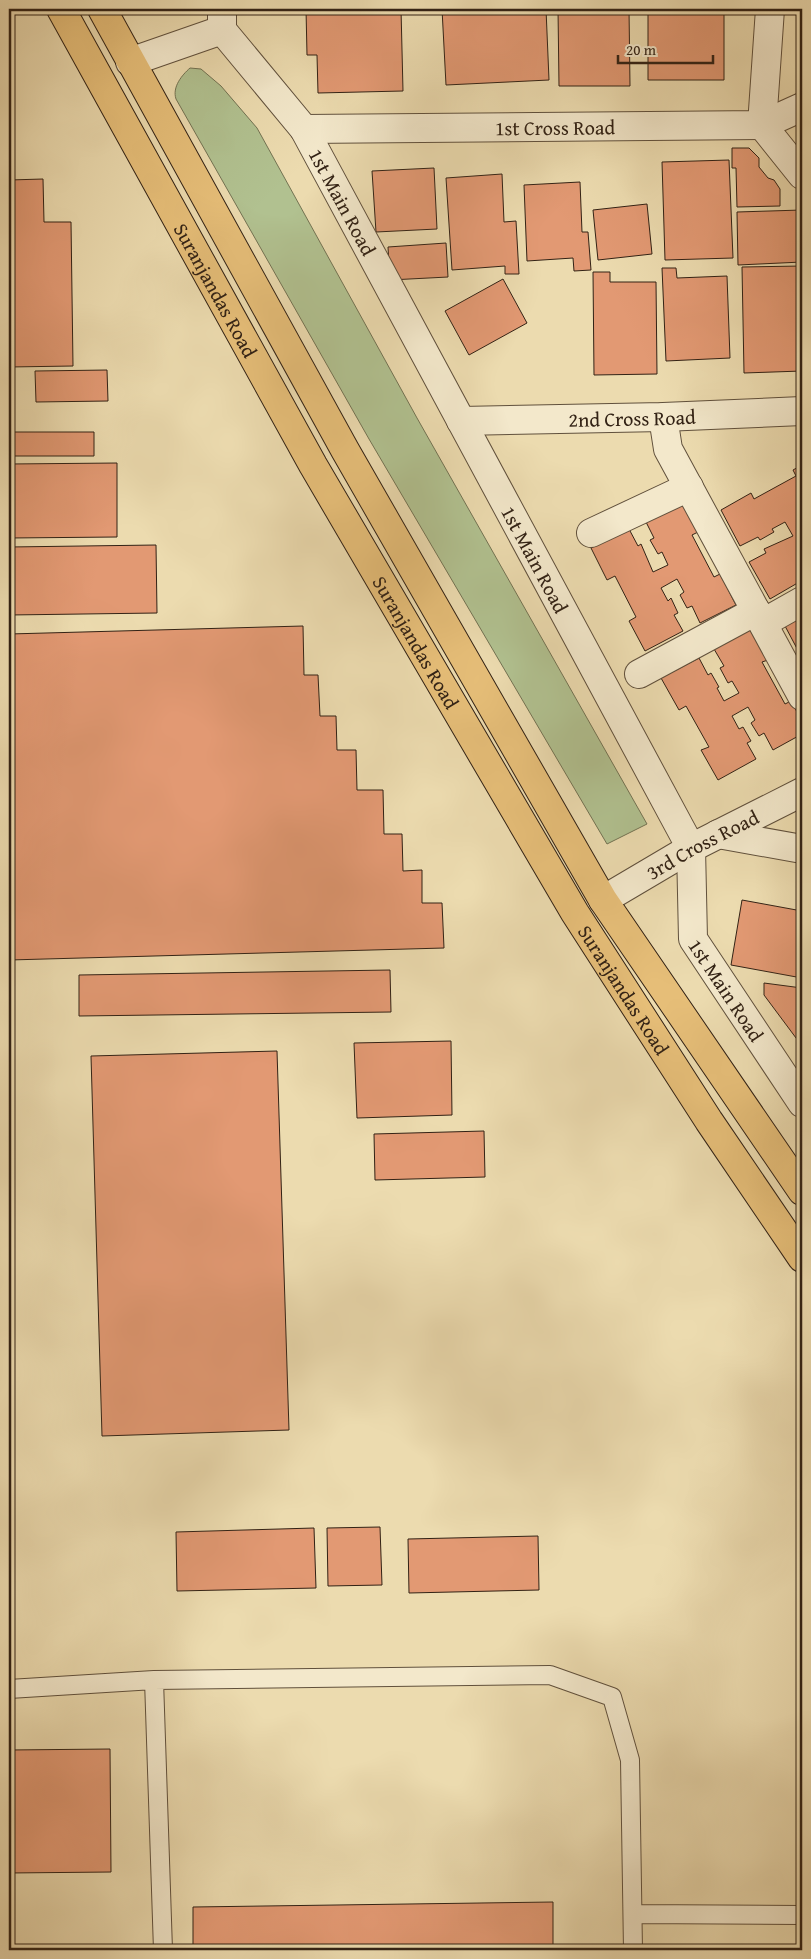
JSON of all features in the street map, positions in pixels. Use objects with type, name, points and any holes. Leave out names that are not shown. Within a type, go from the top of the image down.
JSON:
[{"type":"main road","name":"Suranjandas Road","points":[[61,9],[313,466],[575,913],[709,1121],[802,1258]]},
{"type":"main road","name":"Suranjandas Road","points":[[102,9],[345,450],[603,900],[802,1191]]},
{"type":"street","points":[[770,9],[762,125],[802,175]]},
{"type":"street","name":"1st Main Road","points":[[130,62],[222,19],[304,129],[691,848],[693,939],[802,1103]]},
{"type":"street","name":"1st Cross Road","points":[[304,129],[762,125],[802,107]]},
{"type":"street","name":"2nd Cross Road","points":[[461,421],[663,417],[802,411]]},
{"type":"street","points":[[663,417],[668,449],[802,696]]},
{"type":"street","points":[[591,533],[689,487]]},
{"type":"street","points":[[639,674],[759,617],[802,601]]},
{"type":"street","name":"3rd Cross Road","points":[[603,900],[691,848],[802,792]]},
{"type":"street","points":[[718,834],[802,849]]},
{"type":"lane","points":[[9,1689],[154,1680],[550,1675],[612,1698],[630,1760],[633,1950]]},
{"type":"lane","points":[[154,1680],[163,1950]]},
{"type":"lane","points":[[633,1914],[802,1914]]},
{"type":"green space","points":[[190,68],[201,69],[221,86],[257,128],[417,418],[647,824],[607,844],[369,439],[176,99],[175,90],[181,78]]},
{"type":"building","points":[[306,9],[401,9],[403,91],[318,93],[317,55],[307,55]]},
{"type":"building","points":[[442,9],[546,9],[549,80],[446,85]]},
{"type":"building","points":[[558,9],[629,9],[630,86],[559,86]]},
{"type":"building","points":[[648,9],[724,9],[724,80],[648,80]]},
{"type":"building","points":[[732,148],[749,148],[759,158],[759,167],[768,178],[774,180],[780,189],[780,206],[737,207],[736,168],[732,168]]},
{"type":"building","points":[[729,160],[733,258],[665,260],[662,162]]},
{"type":"building","points":[[434,168],[437,229],[376,232],[372,171]]},
{"type":"building","points":[[502,174],[504,222],[516,221],[519,274],[505,274],[505,266],[452,270],[446,178]]},
{"type":"building","points":[[43,179],[44,222],[71,222],[73,366],[9,367],[9,180]]},
{"type":"building","points":[[580,182],[582,232],[588,232],[591,270],[574,271],[573,258],[527,261],[524,185]]},
{"type":"building","points":[[647,204],[652,254],[598,260],[593,210]]},
{"type":"building","points":[[802,210],[802,262],[738,265],[737,212]]},
{"type":"building","points":[[446,243],[448,277],[390,280],[388,247]]},
{"type":"building","points":[[802,266],[802,371],[744,373],[742,267]]},
{"type":"building","points":[[662,268],[676,268],[677,278],[727,276],[730,358],[666,361]]},
{"type":"building","points":[[593,272],[610,272],[610,282],[656,282],[657,374],[594,375]]},
{"type":"building","points":[[503,279],[527,323],[469,355],[445,311]]},
{"type":"building","points":[[107,370],[108,401],[36,402],[35,371]]},
{"type":"building","points":[[9,432],[94,432],[94,456],[9,456]]},
{"type":"building","points":[[117,463],[117,537],[9,538],[9,464]]},
{"type":"building","points":[[802,465],[802,511],[799,513],[802,518],[802,572],[797,575],[801,581],[770,599],[749,562],[766,553],[764,549],[793,536],[785,522],[772,529],[774,532],[760,540],[758,537],[740,546],[721,510],[751,493],[754,499],[796,476],[793,470]]},
{"type":"building","points":[[682,501],[698,532],[692,535],[714,577],[720,574],[736,605],[700,623],[692,606],[687,608],[680,595],[684,592],[677,579],[661,588],[668,601],[671,598],[678,613],[674,615],[683,631],[645,651],[629,621],[636,617],[615,576],[607,580],[591,548],[629,529],[638,546],[641,544],[653,572],[668,565],[662,552],[658,554],[650,540],[654,538],[645,520]]},
{"type":"building","points":[[156,545],[157,613],[9,615],[9,547]]},
{"type":"building","points":[[802,616],[802,658],[785,626]]},
{"type":"building","points":[[303,626],[304,675],[318,675],[320,716],[336,716],[337,750],[356,750],[357,790],[383,790],[384,834],[402,834],[403,871],[422,870],[422,903],[442,903],[444,948],[9,960],[9,634]]},
{"type":"building","points":[[751,629],[768,660],[762,662],[785,704],[791,701],[802,721],[802,734],[773,750],[764,733],[759,736],[751,723],[755,720],[748,707],[732,716],[739,729],[743,727],[751,741],[747,743],[756,759],[718,780],[701,750],[709,747],[686,706],[679,710],[661,678],[699,658],[708,675],[711,673],[724,701],[739,693],[732,681],[728,683],[720,668],[724,666],[714,649]]},
{"type":"building","points":[[742,900],[802,911],[802,978],[731,965]]},
{"type":"building","points":[[390,970],[391,1012],[79,1016],[79,975]]},
{"type":"building","points":[[764,983],[802,988],[802,1046],[764,995]]},
{"type":"building","points":[[451,1041],[452,1115],[357,1118],[354,1043]]},
{"type":"building","points":[[277,1051],[289,1430],[102,1436],[91,1056]]},
{"type":"building","points":[[484,1131],[485,1177],[375,1180],[374,1134]]},
{"type":"building","points":[[380,1527],[382,1585],[328,1586],[327,1528]]},
{"type":"building","points":[[314,1528],[316,1588],[177,1591],[176,1532]]},
{"type":"building","points":[[538,1536],[539,1590],[409,1593],[408,1539]]},
{"type":"building","points":[[110,1749],[111,1872],[9,1873],[9,1750]]},
{"type":"building","points":[[553,1902],[553,1950],[193,1950],[193,1907]]}]
